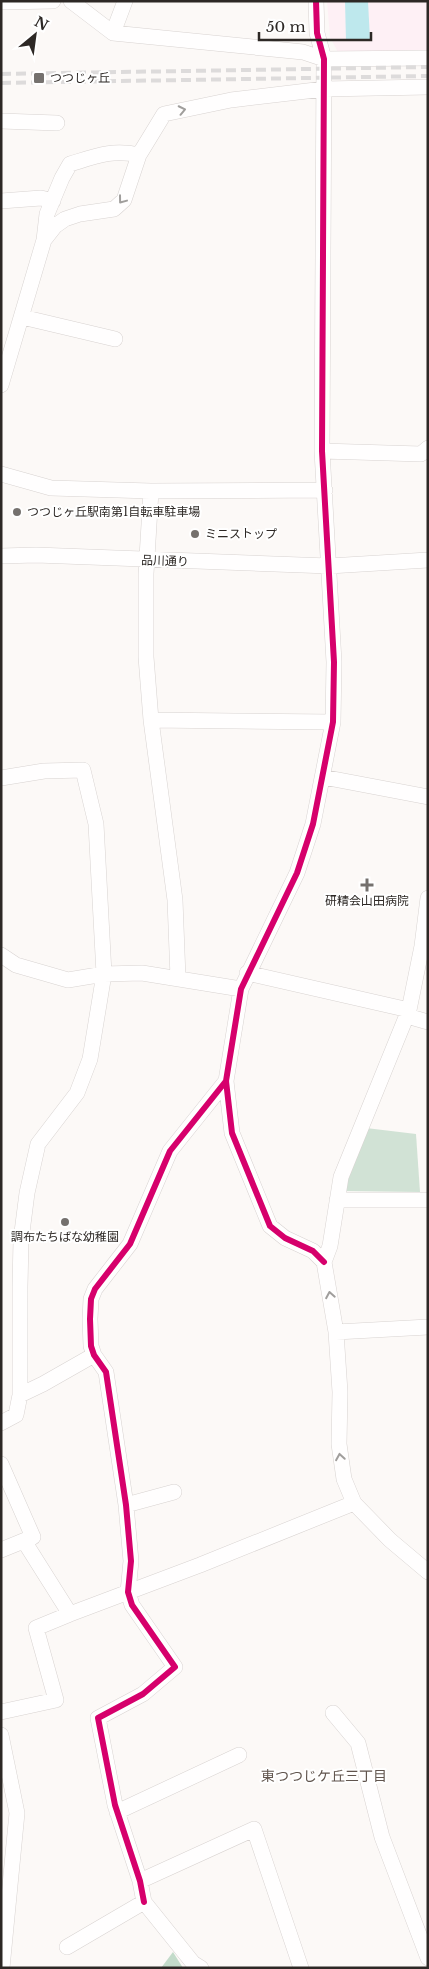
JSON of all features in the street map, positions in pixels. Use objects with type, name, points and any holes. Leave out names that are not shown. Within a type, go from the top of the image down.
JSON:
[{"type":"street","points":[[1,2],[53,1]]},
{"type":"street","points":[[71,1],[113,32],[303,52],[324,59],[428,58]]},
{"type":"street","points":[[113,32],[125,1]]},
{"type":"street","points":[[316,1],[317,33],[324,59],[322,451],[334,662],[333,722],[313,824],[297,873],[241,988],[226,1081],[232,1133],[270,1226],[285,1238],[313,1251],[324,1262]]},
{"type":"street","points":[[44,240],[55,226],[65,219],[80,214],[114,209],[124,200],[139,155],[164,114],[231,100],[324,89],[428,87]]},
{"type":"street","points":[[1,121],[57,123]]},
{"type":"street","points":[[1,384],[44,240],[47,214],[70,164],[104,152],[126,152],[139,155]]},
{"type":"street","points":[[1,201],[41,198],[53,201]]},
{"type":"street","points":[[22,317],[115,339]]},
{"type":"street","points":[[322,451],[420,454],[428,448]]},
{"type":"street","points":[[1,474],[51,488],[151,491],[325,490]]},
{"type":"street","points":[[151,491],[145,638],[150,720],[175,900],[178,978]]},
{"type":"street","name":"品川通り","points":[[1,556],[36,555],[329,566],[428,560]]},
{"type":"street","points":[[150,720],[333,722]]},
{"type":"street","points":[[1,778],[44,771],[83,770],[96,824],[104,974],[90,1059],[77,1093],[38,1144],[27,1193],[21,1240],[20,1395],[16,1415],[1,1423]]},
{"type":"street","points":[[323,777],[428,797]]},
{"type":"street","points":[[428,898],[422,946],[408,1013],[341,1177],[330,1246],[324,1262],[336,1332],[340,1392],[338,1444],[344,1479],[354,1503],[390,1540],[428,1572]]},
{"type":"street","points":[[1,955],[16,965],[68,980],[104,974],[142,973],[241,988]]},
{"type":"street","points":[[248,973],[408,1013],[428,1022]]},
{"type":"street","points":[[201,1968],[193,1963],[144,1902],[140,1881],[117,1812],[98,1718],[143,1694],[176,1667],[132,1605],[128,1592],[131,1561],[126,1505],[106,1372],[94,1355],[91,1346],[90,1319],[91,1299],[95,1288],[130,1244],[170,1151],[226,1081]]},
{"type":"street","points":[[337,1200],[428,1200]]},
{"type":"street","points":[[336,1332],[428,1327]]},
{"type":"street","points":[[20,1395],[94,1355]]},
{"type":"street","points":[[1,1464],[33,1537],[1,1550]]},
{"type":"street","points":[[126,1505],[174,1492]]},
{"type":"street","points":[[1,1712],[56,1700],[36,1628],[354,1503]]},
{"type":"street","points":[[24,1541],[70,1614]]},
{"type":"street","points":[[333,1713],[358,1743],[382,1837],[428,1958]]},
{"type":"street","points":[[1,1736],[17,1813],[2,1951],[2,1968]]},
{"type":"street","points":[[117,1812],[216,1758],[239,1755]]},
{"type":"street","points":[[140,1881],[254,1829],[301,1968]]},
{"type":"street","points":[[67,1947],[144,1902]]},
{"type":"shaded area","points":[[327,1],[428,1],[428,50],[339,54],[330,37]]},
{"type":"green space","points":[[366,1128],[416,1134],[420,1192],[342,1191]]},
{"type":"green space","points":[[173,1952],[183,1968],[161,1968]]},
{"type":"water","points":[[345,1],[368,1],[370,40],[346,41]]},
{"type":"railway","points":[[1,74],[428,67]]},
{"type":"railway","points":[[1,83],[428,76]]},
{"type":"cycle path","points":[[316,1],[317,33],[324,59],[322,451],[334,662],[333,722],[313,824],[297,873],[241,989],[226,1081],[232,1133],[270,1226],[285,1238],[313,1251],[324,1262]]},
{"type":"cycle path","points":[[144,1902],[140,1881],[115,1805],[98,1718],[143,1694],[175,1667],[132,1605],[128,1592],[131,1561],[126,1505],[106,1372],[94,1355],[91,1346],[91,1299],[95,1289],[130,1244],[170,1151],[226,1081]]},
{"type":"place","name":"つつじヶ丘","points":[[39,78]]},
{"type":"place","name":"つつじヶ丘駅南第1自転車駐車場","points":[[17,512]]},
{"type":"place","name":"ミニストップ","points":[[195,534]]},
{"type":"place","name":"研精会山田病院","points":[[367,885]]},
{"type":"place","name":"調布たちばな幼稚園","points":[[65,1222]]},
{"type":"district","name":"東つつじケ丘三丁目","points":[[324,1776]]}]
